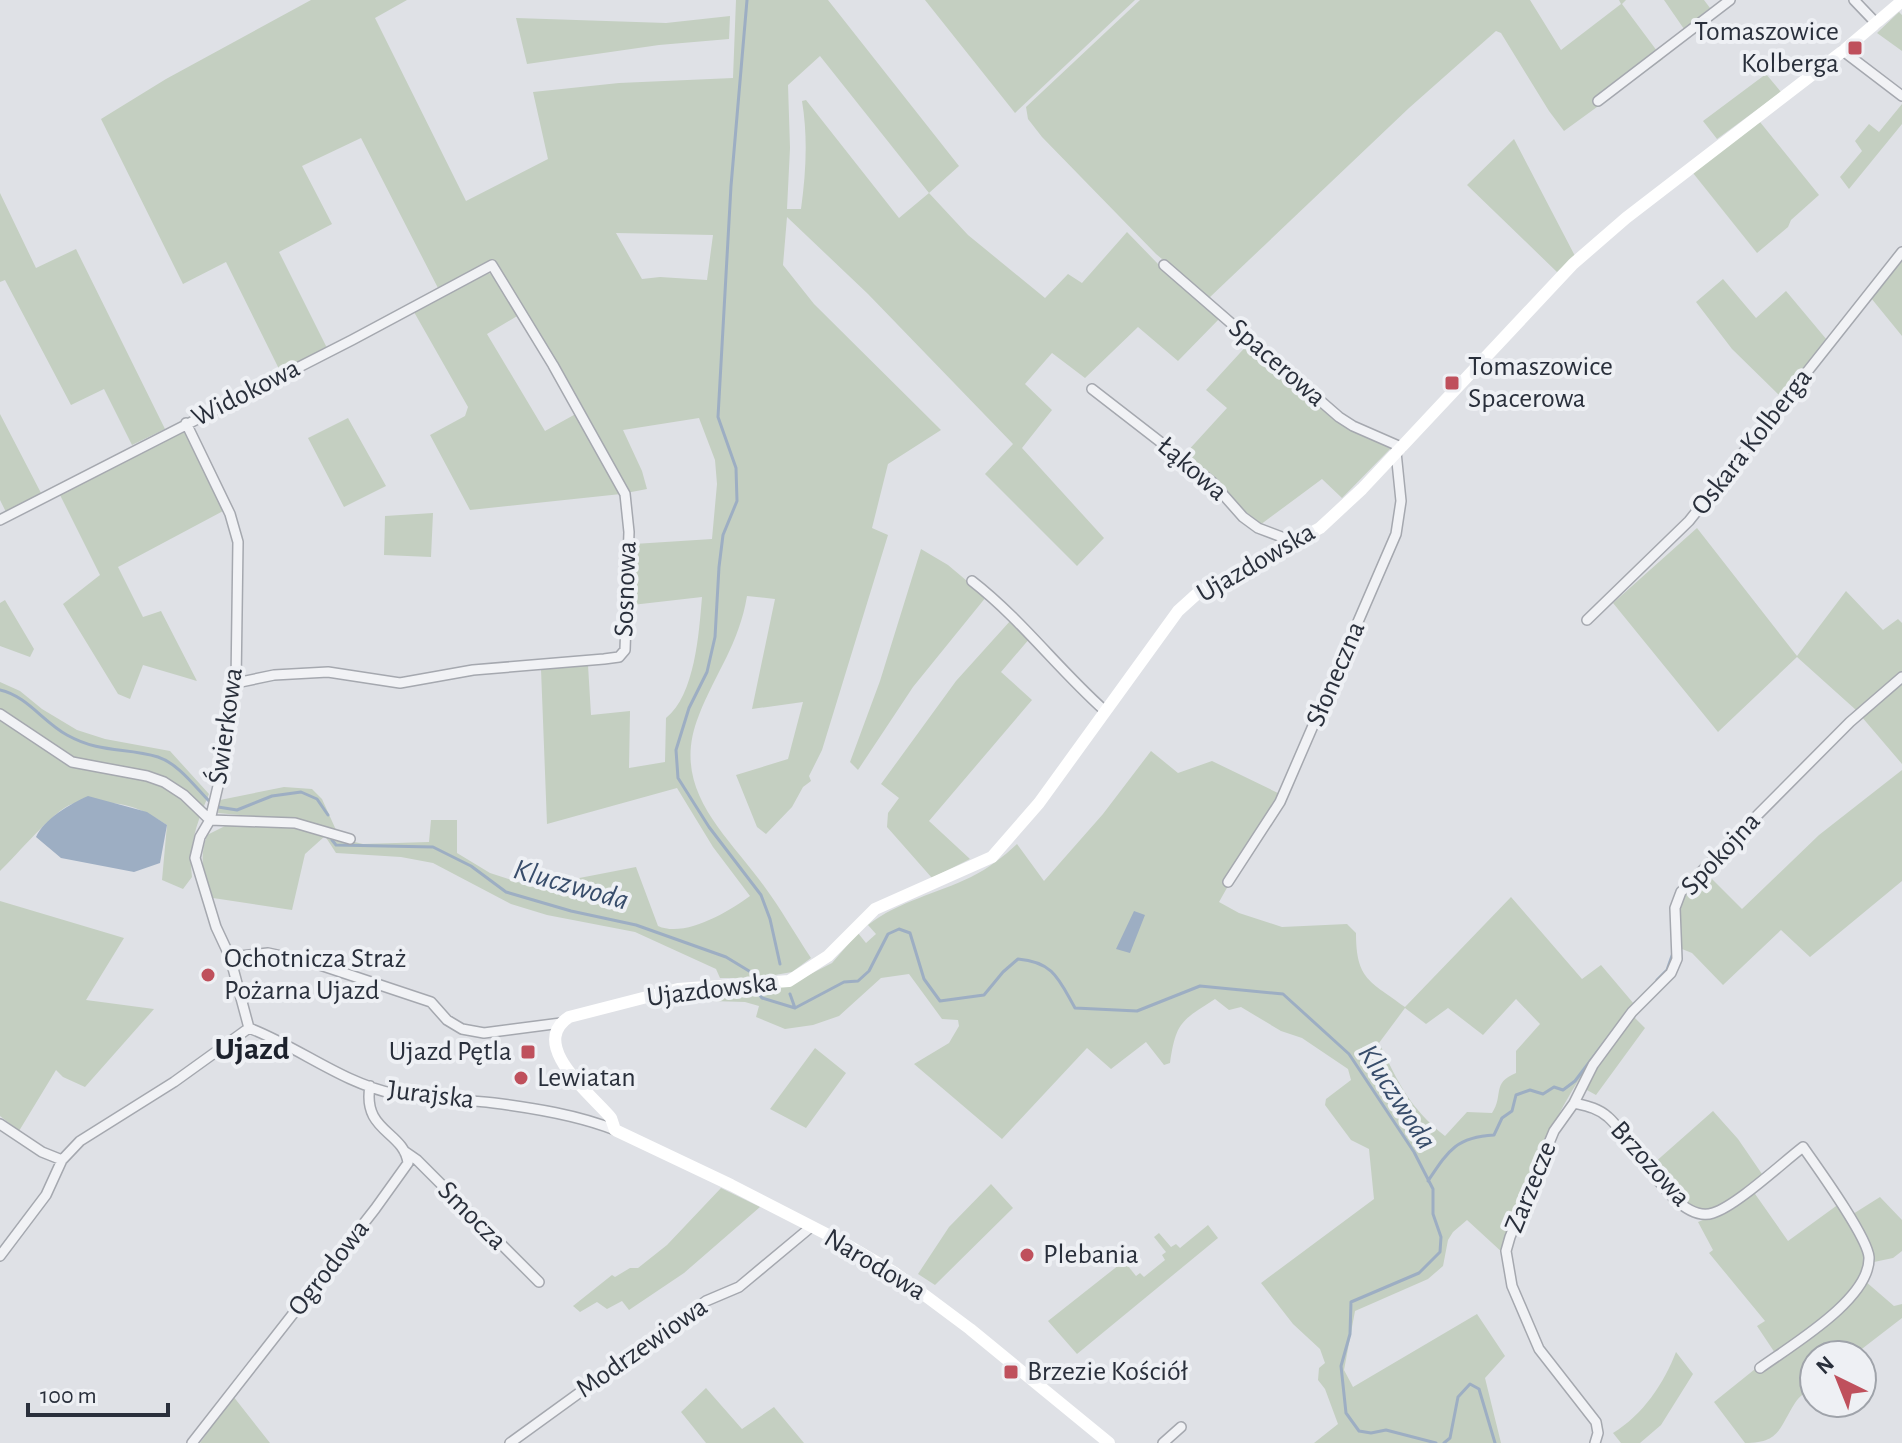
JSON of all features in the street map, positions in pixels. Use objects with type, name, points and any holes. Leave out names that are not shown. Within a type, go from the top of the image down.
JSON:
[{"type":"street","points":[[1598,101],[1730,0]]},
{"type":"street","points":[[1854,0],[1876,23]]},
{"type":"street","name":"Ujazdowska","points":[[561,1023],[569,1017],[678,989],[782,983],[805,973],[828,956],[875,909],[992,857],[1039,803],[1104,710],[1188,601],[1199,592],[1320,528],[1341,510],[1564,273],[1596,243],[1843,51],[1902,1]]},
{"type":"street","points":[[1843,51],[1902,96]]},
{"type":"street","name":"Oskara Kolberga","points":[[1587,620],[1689,521],[1902,252]]},
{"type":"street","name":"Widokowa","points":[[0,520],[492,265]]},
{"type":"street","name":"Sosnowa","points":[[236,683],[284,674],[328,672],[400,683],[473,670],[619,657],[625,650],[629,532],[625,494],[553,365],[492,265]]},
{"type":"street","name":"Spacerowa","points":[[1164,265],[1339,417],[1398,449]]},
{"type":"street","name":"Łąkowa","points":[[1092,389],[1212,482],[1243,517],[1258,528],[1295,542]]},
{"type":"street","name":"Świerkowa","points":[[186,423],[230,514],[238,542],[236,683],[222,770],[210,820],[200,837],[195,858],[216,927],[230,957],[249,1028]]},
{"type":"street","name":"Słoneczna","points":[[1228,882],[1280,802],[1396,534],[1401,501],[1398,449]]},
{"type":"street","points":[[972,581],[1010,612],[1058,666],[1104,710]]},
{"type":"street","name":"Spokojna","points":[[1574,1103],[1608,1042],[1632,1012],[1671,973],[1677,959],[1675,908],[1681,892],[1850,722],[1902,677]]},
{"type":"street","points":[[0,714],[72,762],[164,782],[184,795],[210,820],[295,823],[350,839]]},
{"type":"street","points":[[230,957],[268,953],[314,963],[431,1002],[447,1020],[462,1029],[484,1033],[561,1023],[556,1040],[561,1063],[611,1118],[615,1130]]},
{"type":"street","points":[[0,1256],[46,1195],[62,1160],[80,1141],[174,1082],[249,1028]]},
{"type":"street","name":"Jurajska","points":[[249,1028],[278,1038],[349,1078],[370,1086],[408,1096],[524,1108],[615,1130]]},
{"type":"street","points":[[370,1086],[367,1104],[375,1120],[404,1151]]},
{"type":"street","name":"Brzozowa","points":[[1574,1103],[1593,1107],[1606,1115],[1624,1132],[1675,1199],[1698,1214],[1710,1215],[1726,1208],[1803,1147],[1860,1236],[1869,1256],[1866,1271],[1855,1293],[1760,1368]]},
{"type":"street","name":"Zarzecze","points":[[1574,1103],[1548,1143],[1506,1251],[1512,1286],[1539,1349],[1596,1422],[1598,1433],[1595,1443]]},
{"type":"street","points":[[0,1124],[42,1152],[62,1160]]},
{"type":"street","name":"Narodowa","points":[[615,1130],[698,1168],[842,1242],[910,1283],[1109,1443]]},
{"type":"street","name":"Smocza","points":[[404,1151],[417,1160],[539,1282]]},
{"type":"street","name":"Ogrodowa","points":[[192,1443],[398,1179],[408,1163],[404,1151]]},
{"type":"street","name":"Modrzewiowa","points":[[510,1443],[706,1301],[739,1287],[811,1227]]},
{"type":"street","points":[[1163,1443],[1181,1427]]},
{"type":"green space","points":[[311,0],[407,0],[375,18],[466,201],[548,159],[533,92],[619,83],[733,78],[736,0],[828,0],[959,166],[929,193],[968,235],[1045,298],[1068,274],[1082,283],[1127,232],[1159,265],[1220,318],[1178,361],[1138,327],[1085,378],[1052,353],[1025,384],[1052,410],[1022,448],[1104,538],[1077,566],[985,474],[1013,444],[868,294],[787,217],[783,265],[814,304],[941,430],[888,464],[872,528],[888,535],[822,750],[809,776],[811,781],[766,834],[757,827],[736,775],[788,759],[803,702],[752,709],[775,599],[747,596],[739,629],[699,715],[692,741],[691,765],[696,787],[718,828],[770,895],[811,958],[792,972],[758,978],[757,972],[750,978],[720,978],[716,969],[635,932],[547,915],[511,904],[433,863],[401,857],[336,853],[325,836],[305,854],[292,910],[213,898],[203,867],[204,844],[207,835],[229,824],[276,823],[363,844],[429,842],[431,820],[457,820],[457,853],[490,873],[533,887],[636,867],[658,926],[669,929],[706,922],[750,896],[713,847],[677,788],[547,824],[541,669],[588,665],[591,715],[630,711],[629,768],[665,762],[666,718],[676,708],[689,679],[697,645],[702,597],[632,605],[634,544],[712,539],[717,484],[715,460],[699,418],[623,430],[647,489],[470,510],[430,435],[465,416],[468,407],[414,312],[489,273],[519,315],[487,334],[545,431],[581,411],[493,263],[438,288],[361,138],[302,166],[332,224],[279,252],[327,348],[280,371],[226,262],[183,284],[101,119],[166,79]],"holes":[[[820,56],[929,193],[899,218],[806,100],[802,101],[806,155],[801,209],[787,209],[790,148],[788,85]],[[616,233],[713,235],[707,280],[642,279]]]},
{"type":"green space","points":[[925,0],[1135,0],[1015,113]]},
{"type":"green space","points":[[1140,0],[1530,0],[1561,50],[1621,4],[1619,0],[1626,0],[1622,4],[1663,59],[1564,131],[1501,33],[1496,31],[1409,108],[1209,298],[1156,254],[1028,119],[1026,107]]},
{"type":"green space","points":[[1664,0],[1704,0],[1710,8],[1684,29]]},
{"type":"green space","points":[[1899,12],[1902,15],[1902,51],[1877,33]]},
{"type":"green space","points":[[730,16],[729,39],[659,45],[527,64],[516,18],[666,23]]},
{"type":"green space","points":[[1766,74],[1781,92],[1717,139],[1703,121]]},
{"type":"green space","points":[[1902,104],[1902,124],[1849,189],[1840,177],[1862,151],[1855,141],[1869,124],[1879,132]]},
{"type":"green space","points":[[1760,122],[1819,195],[1757,253],[1693,173]]},
{"type":"green space","points":[[1514,139],[1575,256],[1557,272],[1467,185]]},
{"type":"green space","points":[[0,193],[36,268],[76,249],[165,429],[132,445],[104,389],[71,405],[5,280],[0,282]]},
{"type":"green space","points":[[1902,258],[1902,336],[1871,298]]},
{"type":"green space","points":[[1723,279],[1756,318],[1786,291],[1827,340],[1782,398],[1732,349],[1696,302]]},
{"type":"green space","points":[[1250,342],[1338,420],[1392,447],[1342,498],[1322,479],[1260,525],[1185,454],[1227,408],[1206,390]]},
{"type":"green space","points":[[0,414],[41,493],[6,512],[0,500]]},
{"type":"green space","points":[[348,418],[386,486],[344,507],[308,438]]},
{"type":"green space","points":[[185,430],[225,510],[118,567],[143,617],[161,611],[197,681],[143,665],[130,699],[118,694],[63,604],[100,575],[59,493]]},
{"type":"green space","points":[[433,513],[431,557],[384,555],[385,516]]},
{"type":"green space","points":[[1697,528],[1797,656],[1846,591],[1883,630],[1898,619],[1902,623],[1902,671],[1856,710],[1797,657],[1718,732],[1613,603]]},
{"type":"green space","points":[[921,549],[948,565],[986,597],[913,687],[858,770],[850,762],[880,681]]},
{"type":"green space","points":[[5,600],[34,649],[30,657],[0,646],[0,603]]},
{"type":"green space","points":[[1011,620],[1030,638],[1001,672],[1032,700],[929,821],[970,859],[932,878],[887,827],[888,813],[899,798],[881,784],[956,681]]},
{"type":"green space","points":[[1902,681],[1902,764],[1861,716]]},
{"type":"green space","points":[[0,682],[20,691],[42,709],[77,730],[105,739],[170,751],[209,794],[194,835],[192,877],[183,889],[162,880],[167,825],[140,810],[113,803],[77,803],[65,808],[46,823],[0,871]]},
{"type":"green space","points":[[1151,751],[1178,773],[1212,761],[1280,794],[1219,902],[1239,913],[1282,927],[1347,924],[1356,933],[1359,961],[1367,978],[1405,1007],[1511,897],[1582,979],[1601,965],[1634,1004],[1586,1068],[1556,1120],[1535,1166],[1504,1254],[1467,1220],[1448,1240],[1443,1266],[1428,1279],[1355,1311],[1344,1370],[1353,1387],[1477,1314],[1505,1356],[1485,1378],[1501,1443],[1314,1443],[1338,1424],[1325,1389],[1318,1380],[1319,1368],[1325,1363],[1320,1349],[1293,1324],[1261,1283],[1374,1199],[1369,1149],[1351,1140],[1325,1105],[1326,1099],[1351,1080],[1348,1069],[1302,1038],[1281,1031],[1241,1007],[1229,1010],[1215,999],[1182,1024],[1170,1063],[1164,1065],[1146,1042],[1111,1069],[1087,1048],[1002,1139],[914,1064],[949,1043],[959,1026],[958,1020],[942,1019],[909,974],[881,978],[839,1016],[813,1025],[785,1029],[756,1017],[759,1006],[745,1002],[678,1000],[791,984],[832,963],[858,933],[866,943],[876,934],[868,925],[880,917],[978,874],[1017,844],[1044,881],[1103,814]],"holes":[[[1516,999],[1540,1024],[1516,1051],[1516,1073],[1503,1081],[1492,1113],[1467,1112],[1445,1136],[1422,1115],[1406,1094],[1379,1043],[1405,1008],[1426,1024],[1448,1008],[1483,1035]]]},
{"type":"green space","points":[[1902,770],[1902,881],[1810,957],[1781,930],[1723,985],[1692,953],[1682,949],[1679,914],[1682,899],[1705,872],[1742,909],[1819,835]]},
{"type":"green space","points":[[284,787],[312,789],[322,799],[336,830],[285,819],[218,813],[220,800]]},
{"type":"green space","points":[[0,901],[124,938],[86,1000],[154,1009],[85,1087],[63,1077],[56,1070],[19,1131],[0,1116]]},
{"type":"green space","points":[[1633,1016],[1645,1028],[1596,1095],[1585,1089],[1589,1078]]},
{"type":"green space","points":[[815,1048],[846,1073],[806,1128],[770,1109]]},
{"type":"green space","points":[[1713,1111],[1738,1139],[1762,1174],[1717,1209],[1699,1212],[1678,1200],[1653,1164]]},
{"type":"green space","points":[[991,1184],[1013,1208],[935,1285],[918,1274],[949,1227]]},
{"type":"green space","points":[[721,1188],[760,1207],[684,1273],[629,1310],[622,1301],[607,1309],[597,1302],[580,1312],[573,1306],[612,1275],[615,1277],[630,1268],[638,1268],[667,1245]]},
{"type":"green space","points":[[1753,1191],[1788,1241],[1843,1201],[1853,1214],[1880,1197],[1902,1220],[1902,1251],[1893,1258],[1874,1262],[1865,1281],[1894,1306],[1902,1304],[1902,1318],[1875,1339],[1798,1339],[1798,1399],[1777,1432],[1757,1442],[1745,1443],[1714,1402],[1775,1353],[1757,1326],[1765,1321],[1709,1253],[1713,1250],[1698,1222],[1724,1211]]},
{"type":"green space","points":[[1208,1225],[1218,1238],[1077,1354],[1048,1321],[1124,1261],[1136,1276],[1140,1273],[1144,1277],[1165,1260],[1162,1255],[1166,1252],[1154,1237],[1159,1233],[1171,1247],[1176,1244],[1180,1248]]},
{"type":"green space","points":[[1676,1352],[1693,1374],[1661,1425],[1640,1443],[1621,1443],[1613,1433],[1634,1417],[1651,1397]]},
{"type":"green space","points":[[706,1388],[742,1429],[774,1407],[804,1443],[706,1443],[681,1412]]},
{"type":"green space","points":[[233,1396],[270,1443],[200,1443]]},
{"type":"water","points":[[88,796],[147,812],[167,825],[160,863],[134,872],[61,858],[36,837],[51,818]]},
{"type":"water","points":[[1134,911],[1145,915],[1130,953],[1116,949]]},
{"type":"waterway","points":[[747,0],[731,186],[718,417],[736,468],[737,501],[723,535],[715,637],[707,672],[689,708],[676,750],[678,778],[709,827],[761,895],[780,964]]},
{"type":"waterway","name":"Kluczwoda","points":[[0,690],[27,703],[58,730],[79,741],[166,760],[180,770],[210,802]]},
{"type":"waterway","name":"Kluczwoda","points":[[218,807],[237,810],[272,796],[301,792],[317,799],[328,815]]},
{"type":"waterway","name":"Kluczwoda","points":[[332,840],[336,845],[433,847],[471,866],[506,892],[571,911],[636,925],[726,957],[754,974]]},
{"type":"waterway","name":"Kluczwoda","points":[[754,987],[762,998],[795,1008],[844,982],[858,981],[869,971],[888,934],[899,929],[910,933],[924,979],[940,1001],[984,995],[1018,959],[1048,968],[1075,1008],[1137,1011],[1200,986],[1283,994],[1349,1054],[1414,1152],[1433,1189],[1433,1214],[1441,1237],[1440,1252],[1419,1273],[1351,1302],[1350,1334],[1341,1366],[1346,1413],[1359,1431],[1371,1433],[1386,1430],[1436,1443]]},
{"type":"waterway","points":[[1657,980],[1667,970],[1673,953]]},
{"type":"waterway","points":[[790,994],[795,1008]]},
{"type":"waterway","points":[[1428,1181],[1454,1148],[1470,1139],[1494,1135],[1502,1118],[1512,1111],[1516,1095],[1530,1090],[1543,1094],[1554,1087],[1563,1090],[1575,1081],[1613,1031]]},
{"type":"waterway","name":"Kluczwoda","points":[[1444,1443],[1450,1438],[1458,1397],[1470,1384],[1479,1389],[1495,1443]]},
{"type":"place","name":"Tomaszowice Kolberga","points":[[1855,48]]},
{"type":"place","name":"Tomaszowice Spacerowa","points":[[1452,383]]},
{"type":"place","name":"Ochotnicza Straż Pożarna Ujazd","points":[[208,975]]},
{"type":"place","name":"Ujazd Pętla","points":[[528,1052]]},
{"type":"place","name":"Lewiatan","points":[[521,1078]]},
{"type":"place","name":"Plebania","points":[[1027,1255]]},
{"type":"place","name":"Brzezie Kościół","points":[[1011,1372]]},
{"type":"district","name":"Ujazd","points":[[252,1049]]}]
